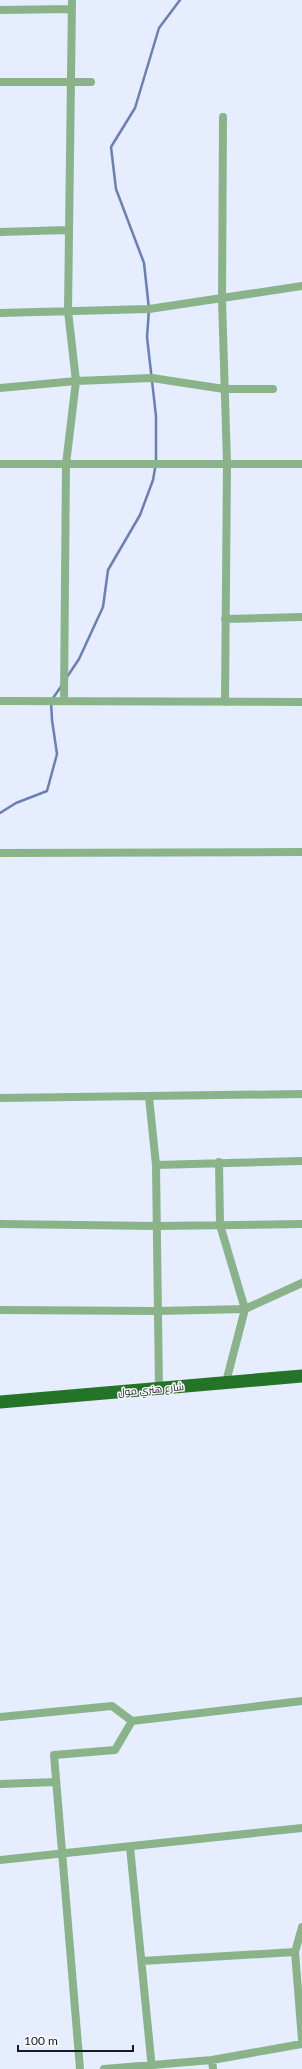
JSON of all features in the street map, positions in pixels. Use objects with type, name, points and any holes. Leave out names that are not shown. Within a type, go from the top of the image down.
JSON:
[{"type":"highway","name":"شارع هنري مول","points":[[0,1402],[302,1376]]},
{"type":"street","points":[[0,10],[72,4],[68,311],[76,381],[66,464],[64,701]]},
{"type":"street","points":[[0,82],[91,82]]},
{"type":"street","points":[[223,117],[222,300],[227,464],[225,702]]},
{"type":"street","points":[[0,232],[68,230]]},
{"type":"street","points":[[0,313],[149,309],[222,300],[302,286]]},
{"type":"street","points":[[0,388],[76,381],[152,378],[224,389],[273,388]]},
{"type":"street","points":[[0,464],[302,464]]},
{"type":"street","points":[[225,619],[302,617]]},
{"type":"street","points":[[0,701],[302,702]]},
{"type":"street","points":[[0,853],[302,852]]},
{"type":"street","points":[[0,1098],[302,1094]]},
{"type":"street","points":[[149,1097],[156,1165],[159,1389]]},
{"type":"street","points":[[156,1165],[219,1162],[302,1161]]},
{"type":"street","points":[[219,1162],[220,1225],[245,1309],[226,1382]]},
{"type":"street","points":[[0,1224],[157,1226],[302,1224]]},
{"type":"street","points":[[0,1310],[158,1311],[245,1309],[302,1282]]},
{"type":"street","points":[[0,1717],[112,1706],[132,1721],[302,1701]]},
{"type":"street","points":[[80,2069],[54,1755],[115,1750],[132,1721]]},
{"type":"street","points":[[0,1784],[56,1782]]},
{"type":"street","points":[[0,1860],[302,1828]]},
{"type":"street","points":[[130,1847],[152,2067]]},
{"type":"street","points":[[302,1927],[295,1952],[302,2040]]},
{"type":"street","points":[[142,1961],[295,1952]]},
{"type":"street","points":[[104,2069],[152,2067],[212,2060],[302,2044]]},
{"type":"street","points":[[212,2060],[214,2069]]},
{"type":"waterway","points":[[67,677],[79,659],[103,607],[108,570],[140,515],[153,480],[156,463],[156,416],[147,337],[149,309],[144,263],[116,189],[111,147],[135,108],[159,28],[180,0]]},
{"type":"waterway","points":[[0,813],[16,803],[47,791],[57,754],[51,701],[62,685]]}]
